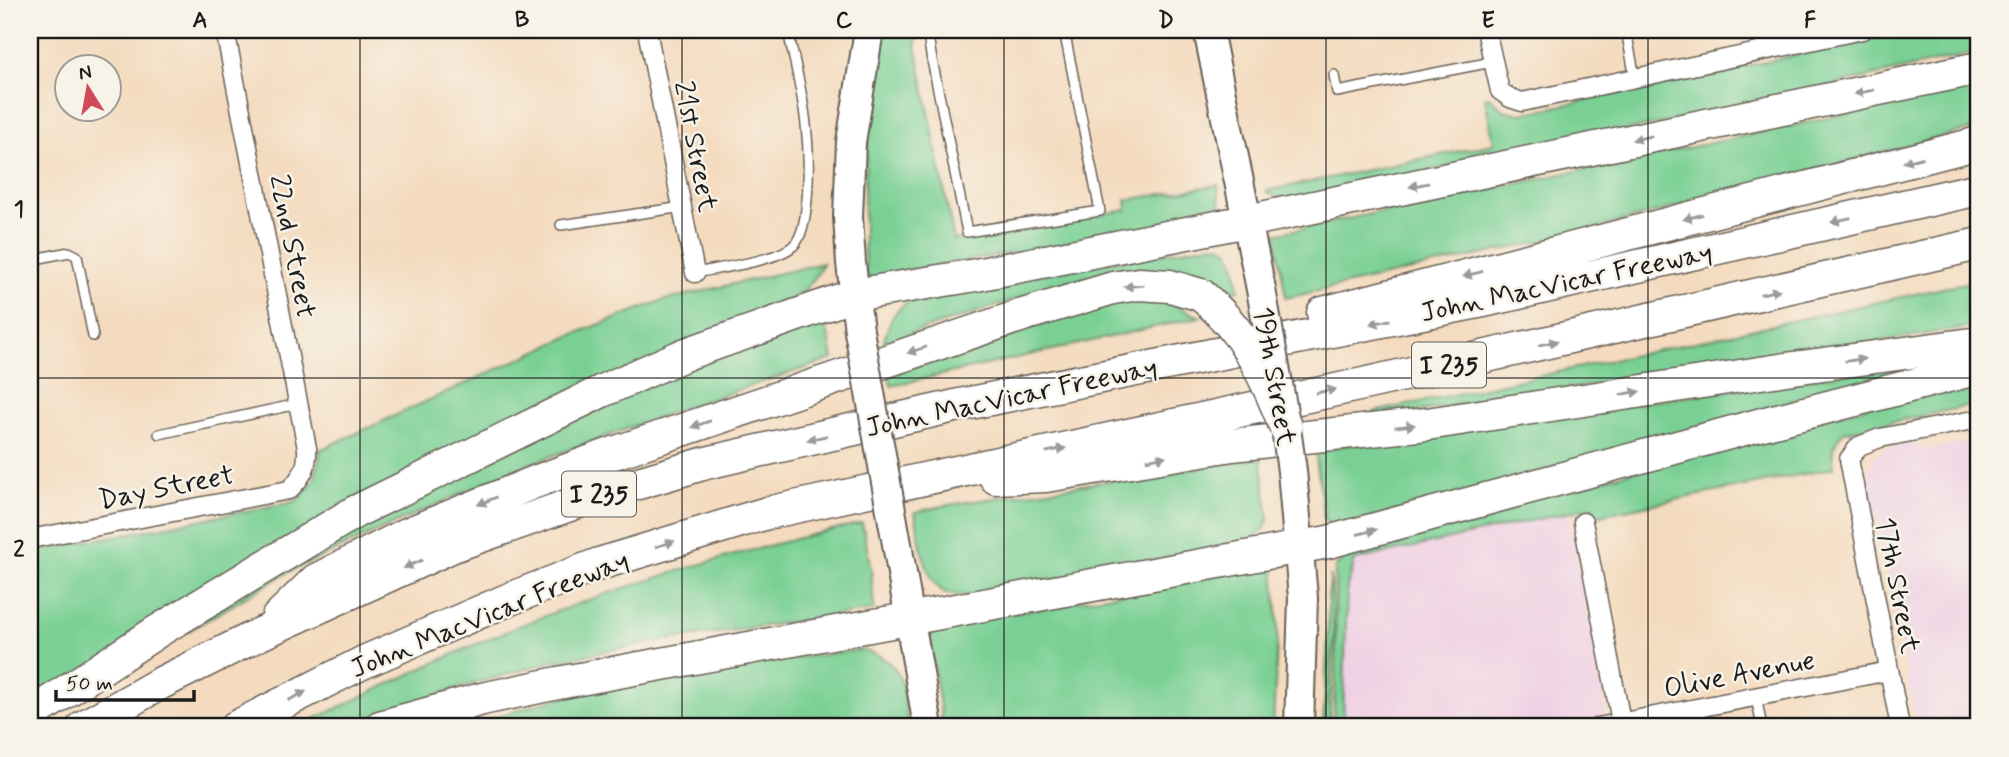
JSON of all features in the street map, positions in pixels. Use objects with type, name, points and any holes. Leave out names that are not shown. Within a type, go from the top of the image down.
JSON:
[{"type":"highway","points":[[30,715],[158,631],[355,512],[602,391],[686,354],[854,295],[976,275],[1247,221],[1979,68]]},
{"type":"highway","points":[[955,406],[1979,143]]},
{"type":"highway","name":"John MacVicar Freeway","points":[[83,727],[159,684],[260,634],[453,546],[586,498],[706,463],[955,406],[1488,300],[1979,189]]},
{"type":"highway","name":"John MacVicar Freeway","points":[[236,727],[364,662],[512,598],[599,564],[767,513],[1368,383],[1979,244]]},
{"type":"highway","points":[[260,634],[316,580],[407,534],[535,482],[1001,322],[1113,288],[1139,284],[1170,286],[1201,295],[1223,313],[1264,372],[1286,428]]},
{"type":"highway","points":[[917,480],[1046,477],[1232,445],[1427,424],[1786,369],[1979,343]]},
{"type":"highway","points":[[380,727],[482,699],[571,680],[1328,542],[1979,368]]},
{"type":"main road","points":[[869,30],[851,142],[848,217],[854,295],[928,727]]},
{"type":"main road","name":"19th Street","points":[[1208,30],[1260,284],[1292,471],[1303,598],[1298,727]]},
{"type":"street","name":"22nd Street","points":[[225,30],[307,448],[308,463],[305,472]]},
{"type":"street","name":"21st Street","points":[[647,30],[695,273]]},
{"type":"street","points":[[1486,30],[1500,91],[1522,102],[1862,30]]},
{"type":"street","points":[[1763,30],[1767,50]]},
{"type":"street","name":"17th Street","points":[[1900,727],[1849,459],[1859,446],[1880,438],[1979,419]]},
{"type":"street","name":"Day Street","points":[[30,539],[289,490],[305,472]]},
{"type":"street","points":[[1583,522],[1621,725]]},
{"type":"street","name":"Olive Avenue","points":[[1598,727],[1621,725],[1889,671]]},
{"type":"lane","points":[[695,273],[780,254],[794,245],[801,235],[808,157],[806,124],[788,30]]},
{"type":"lane","points":[[931,30],[931,55],[967,232],[1100,211],[1064,30]]},
{"type":"lane","points":[[1626,30],[1635,78]]},
{"type":"lane","points":[[1334,75],[1337,92],[1492,62]]},
{"type":"lane","points":[[561,225],[683,207]]},
{"type":"lane","points":[[30,260],[69,253],[77,256],[93,336]]},
{"type":"lane","points":[[159,434],[298,404]]},
{"type":"lane","points":[[1756,697],[1762,727]]},
{"type":"shaded area","points":[[1979,440],[1979,727],[1917,727],[1868,474],[1873,459],[1888,448],[1910,443],[1932,449]]},
{"type":"shaded area","points":[[1568,512],[1606,709],[1603,717],[1553,727],[1343,727],[1347,587],[1355,560]]},
{"type":"green space","points":[[885,30],[917,30],[916,46],[954,240],[1127,210],[1126,200],[1218,185],[1221,212],[1207,219],[867,278],[864,248],[865,170]]},
{"type":"green space","points":[[1916,30],[1979,30],[1979,52],[1692,117],[1293,199],[1274,196],[1266,191],[1494,144],[1485,97],[1489,97],[1504,110],[1521,114]]},
{"type":"green space","points":[[1979,85],[1979,127],[1570,235],[1286,298],[1275,234]]},
{"type":"green space","points":[[1216,244],[1223,246],[1232,255],[1239,290],[1219,294],[1143,269],[1105,271],[884,342],[895,313],[920,295]]},
{"type":"green space","points":[[823,263],[803,292],[30,700],[30,552],[293,502],[306,492],[314,480],[320,450],[572,335],[661,301]]},
{"type":"green space","points":[[1979,280],[1979,326],[1375,418],[1374,412]]},
{"type":"green space","points":[[1117,299],[1161,299],[1200,317],[891,386],[889,375]]},
{"type":"green space","points":[[822,321],[829,337],[833,359],[689,406],[511,471],[290,571],[101,683],[191,623],[448,477],[742,344]]},
{"type":"green space","points":[[1943,359],[1331,529],[1324,519],[1315,450]]},
{"type":"green space","points":[[1979,375],[1979,404],[1844,432],[1833,448],[1834,468],[1595,516],[1593,507],[1355,560],[1347,587],[1343,727],[1333,727],[1336,665],[1335,568],[1353,549]]},
{"type":"green space","points":[[1261,458],[1269,518],[1264,530],[1249,542],[965,596],[950,595],[940,589],[933,581],[924,558],[915,512]]},
{"type":"green space","points":[[862,523],[871,569],[874,610],[660,641],[554,661],[456,689],[346,727],[297,727],[462,650],[578,604],[719,559]]},
{"type":"green space","points":[[1274,565],[1278,624],[1273,727],[943,727],[930,641],[932,632],[943,626]]},
{"type":"green space","points":[[1331,575],[1334,635],[1329,727],[1323,727],[1328,597]]},
{"type":"green space","points":[[860,650],[875,654],[894,668],[903,688],[908,727],[428,727],[486,720],[567,695],[741,665]]}]
